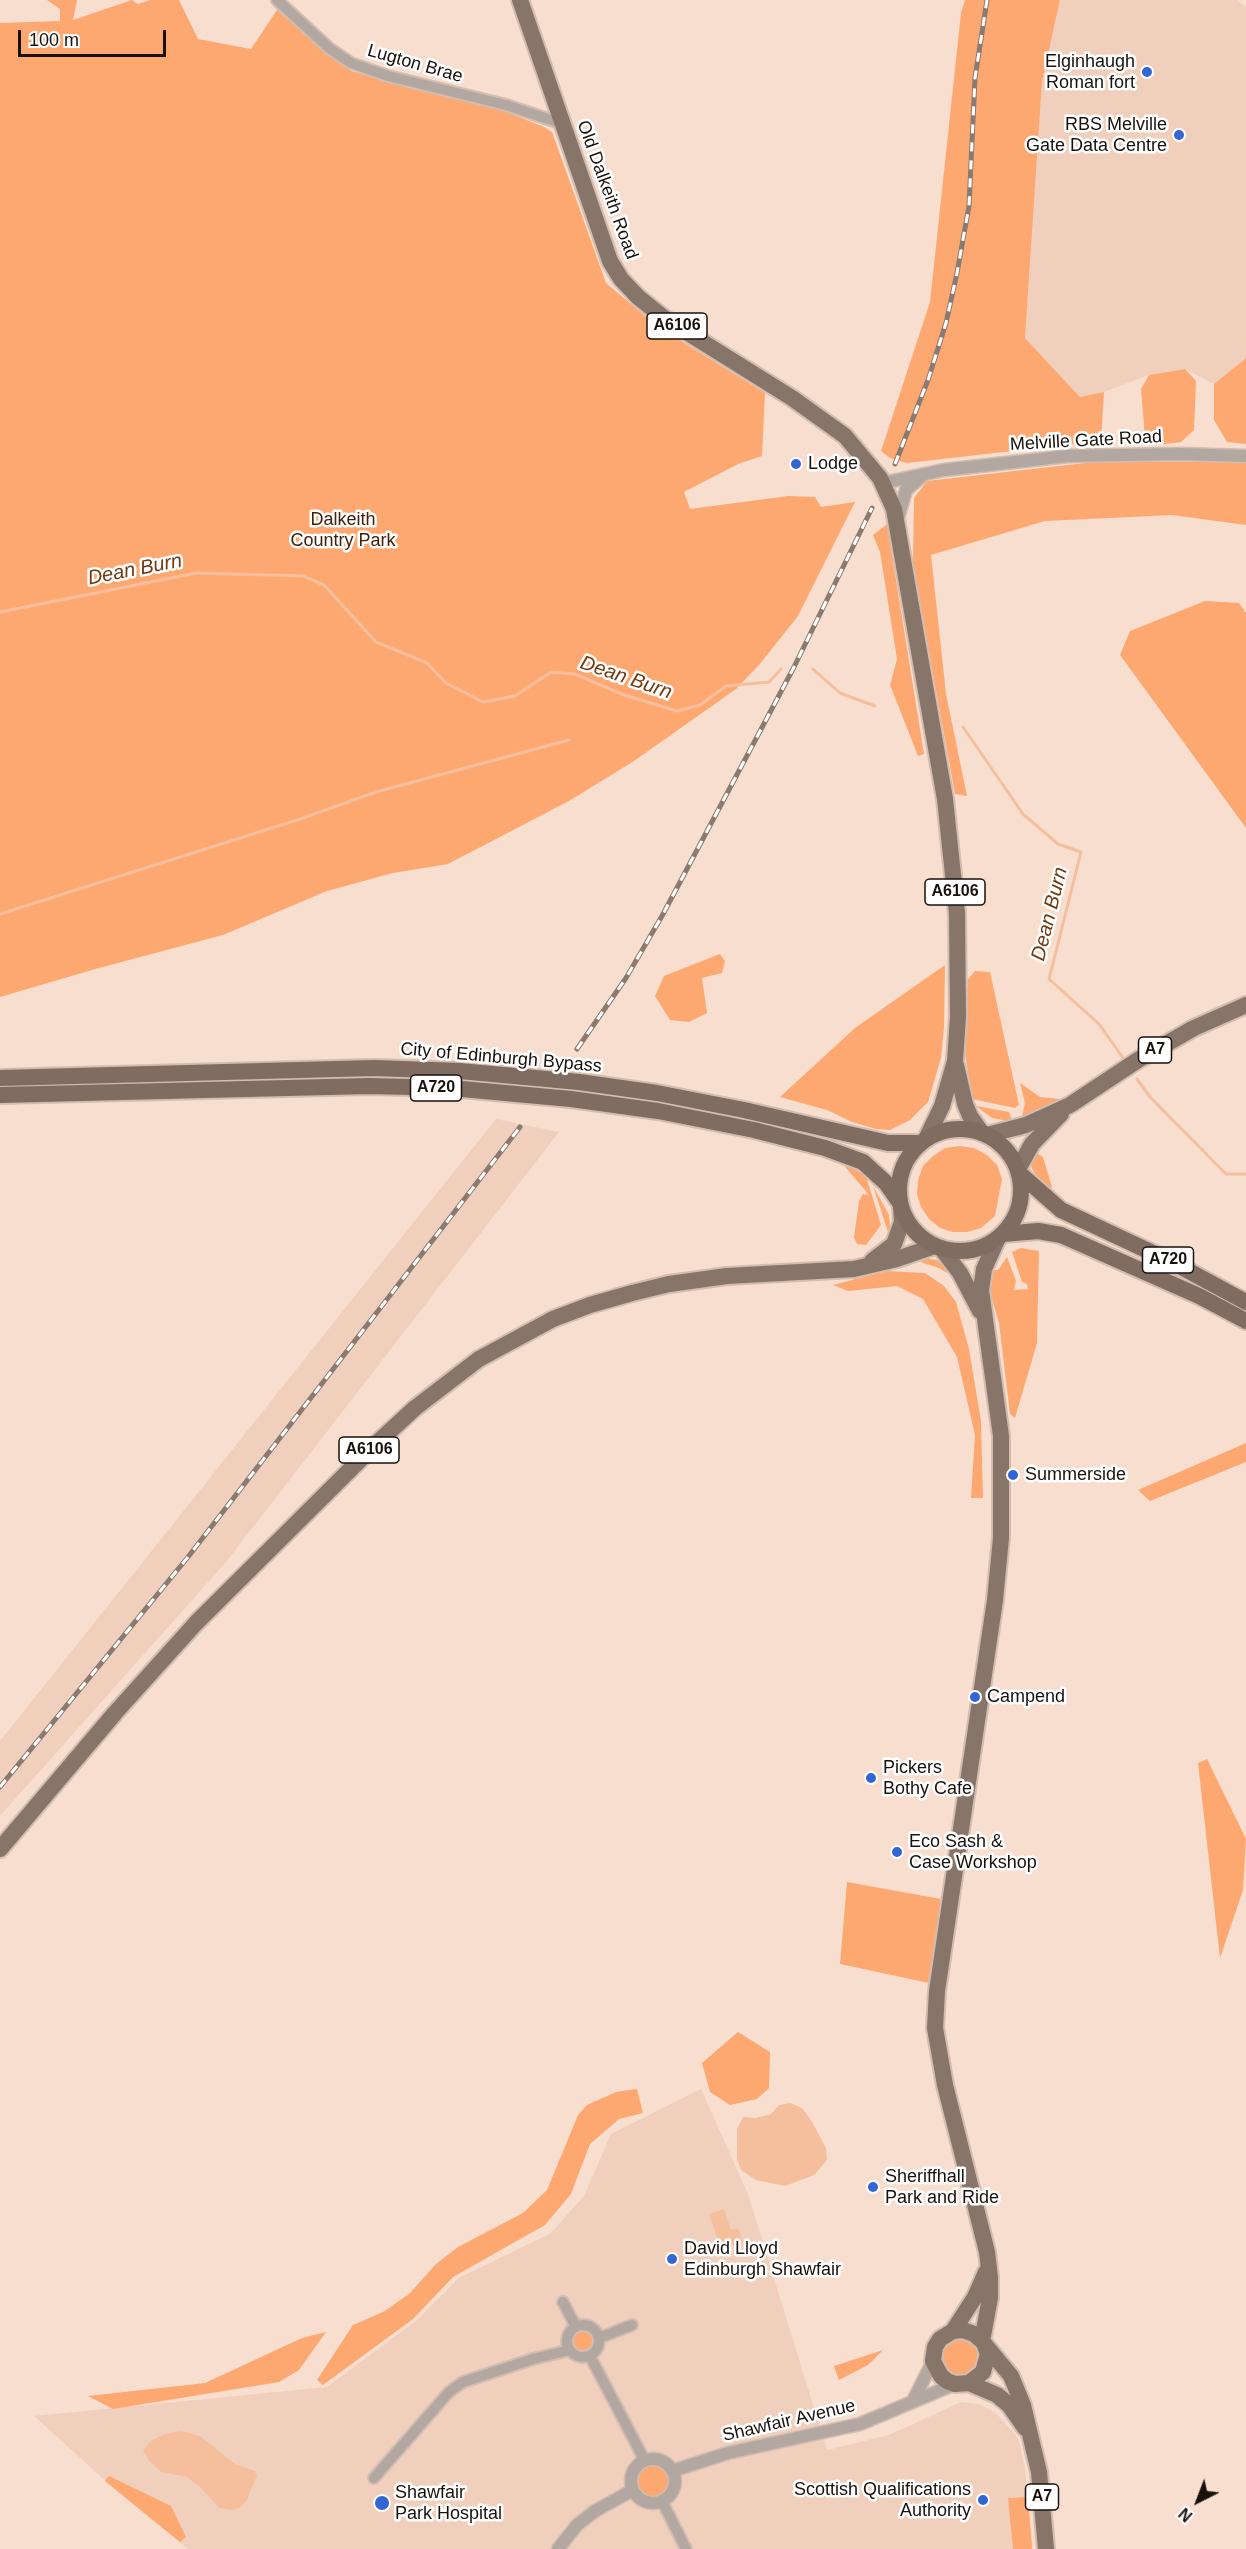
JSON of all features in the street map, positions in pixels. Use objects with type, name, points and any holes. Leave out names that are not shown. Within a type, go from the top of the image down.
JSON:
[{"type":"highway","name":"City of Edinburgh Bypass","points":[[0,1078],[374,1068],[460,1071],[579,1082],[657,1093],[888,1143],[923,1141]]},
{"type":"highway","name":"City of Edinburgh Bypass","points":[[0,1095],[369,1086],[451,1088],[571,1099],[658,1111],[754,1130],[825,1148],[864,1162],[886,1183],[901,1205]]},
{"type":"highway","points":[[956,1129],[984,1134],[1004,1147],[1018,1171],[1021,1184],[1016,1216],[1001,1236],[976,1249],[963,1251],[938,1247],[915,1232],[901,1205],[899,1190],[903,1170],[912,1152],[923,1141],[939,1133],[956,1129]]},
{"type":"highway","name":"A720","points":[[1018,1171],[1047,1200],[1070,1215],[1172,1262],[1246,1302]]},
{"type":"highway","name":"A720","points":[[1001,1236],[1038,1231],[1061,1235],[1199,1296],[1246,1321]]},
{"type":"main road","name":"Old Dalkeith Road","points":[[520,0],[610,261],[625,285],[664,318],[831,425],[856,446],[883,483]]},
{"type":"main road","name":"A6106","points":[[883,483],[897,523],[949,832],[957,913],[959,961],[955,1061],[942,1106],[923,1141]]},
{"type":"main road","name":"A7","points":[[984,1134],[1026,1125],[1070,1105],[1138,1060],[1194,1028],[1246,1005]]},
{"type":"main road","name":"A6106","points":[[955,1061],[965,1104],[970,1116],[984,1134]]},
{"type":"main road","name":"A7","points":[[1018,1171],[1032,1144],[1070,1105]]},
{"type":"main road","name":"A6106","points":[[864,1266],[882,1256],[894,1244],[902,1222],[901,1205]]},
{"type":"main road","name":"A7","points":[[962,2384],[983,2372],[987,2354],[983,2343],[990,2298],[989,2265],[941,2065],[935,2028],[937,1991],[992,1623],[1001,1538],[1001,1436],[995,1378],[981,1290],[984,1269],[1001,1236]]},
{"type":"main road","name":"A6106","points":[[0,1849],[115,1713],[196,1623],[377,1443],[415,1408],[472,1364],[553,1319],[632,1293],[669,1284],[727,1276],[829,1272],[897,1259],[938,1247]]},
{"type":"main road","name":"A7","points":[[938,1247],[960,1273],[984,1320]]},
{"type":"main road","points":[[933,2361],[935,2347],[940,2339],[953,2331],[975,2297],[989,2265]]},
{"type":"main road","name":"A7","points":[[986,2313],[991,2340],[1002,2365],[1020,2394],[1033,2445],[1039,2472],[1046,2549]]},
{"type":"main road","name":"A7","points":[[953,2331],[963,2330],[974,2334],[1002,2365]]},
{"type":"main road","name":"A7","points":[[933,2361],[940,2376],[962,2384],[987,2389],[1008,2404],[1016,2413],[1033,2445]]},
{"type":"street","name":"Lugton Brae","points":[[277,0],[329,48],[358,66],[388,76],[506,105],[563,124]]},
{"type":"street","name":"Melville Gate Road","points":[[883,483],[929,473],[1068,456],[1180,454],[1246,456]]},
{"type":"street","points":[[897,523],[906,490],[917,478],[929,473]]},
{"type":"street","points":[[563,2302],[576,2327]]},
{"type":"street","points":[[599,2338],[633,2325]]},
{"type":"street","points":[[576,2327],[592,2328],[599,2338],[597,2349],[590,2356],[579,2357],[570,2350],[568,2337],[576,2327]]},
{"type":"street","points":[[374,2478],[449,2391],[463,2382],[570,2350]]},
{"type":"street","points":[[590,2356],[645,2461]]},
{"type":"street","points":[[912,2402],[933,2361]]},
{"type":"street","name":"Shawfair Avenue","points":[[672,2471],[728,2453],[861,2424],[962,2384]]},
{"type":"street","points":[[645,2461],[660,2461],[672,2471],[675,2485],[672,2492],[662,2502],[645,2502],[633,2490],[634,2470],[645,2461]]},
{"type":"street","points":[[558,2549],[577,2525],[595,2511],[633,2490]]},
{"type":"street","points":[[662,2502],[686,2549]]},
{"type":"shaded area","points":[[1060,0],[1238,0],[1246,7],[1246,358],[1214,384],[1185,369],[1149,375],[1104,392],[1080,397],[1025,338],[1042,82]]},
{"type":"shaded area","points":[[496,1119],[559,1132],[226,1562],[0,1816],[0,1741]]},
{"type":"shaded area","points":[[701,2089],[748,2194],[827,2450],[889,2435],[961,2402],[979,2404],[996,2413],[1018,2438],[1025,2468],[1033,2549],[188,2549],[119,2493],[34,2416],[327,2387],[417,2320],[459,2278],[551,2233],[584,2196],[611,2134]]},
{"type":"shaded area","points":[[790,2103],[802,2108],[811,2120],[826,2148],[827,2160],[814,2175],[785,2186],[756,2180],[741,2170],[737,2159],[737,2129],[743,2117],[756,2118],[771,2114],[779,2105]]},
{"type":"shaded area","points":[[724,2209],[731,2230],[738,2228],[743,2242],[721,2249],[709,2214]]},
{"type":"shaded area","points":[[181,2431],[200,2436],[235,2464],[255,2471],[257,2475],[247,2500],[241,2507],[233,2510],[219,2508],[200,2487],[187,2477],[161,2472],[149,2461],[143,2450],[152,2440],[165,2434]]},
{"type":"green space","name":"Dalkeith Country Park","points":[[47,0],[77,0],[73,20],[132,0],[138,4],[150,0],[179,0],[198,39],[251,49],[277,10],[351,71],[502,110],[544,127],[552,132],[606,283],[657,326],[765,393],[762,456],[738,464],[684,492],[690,509],[788,496],[815,497],[821,507],[855,502],[798,616],[759,665],[736,689],[634,761],[569,801],[448,864],[393,873],[327,891],[223,935],[0,997],[0,23],[60,21],[60,9]]},
{"type":"green space","points":[[965,0],[1060,0],[1042,82],[1025,338],[1080,397],[1104,392],[1101,441],[907,463],[890,458],[881,451],[930,302],[961,13]]},
{"type":"green space","points":[[1246,358],[1246,444],[1227,442],[1214,420],[1214,384]]},
{"type":"green space","points":[[1185,369],[1196,381],[1194,430],[1181,442],[1157,445],[1145,437],[1141,389],[1149,375]]},
{"type":"green space","points":[[1094,462],[1246,462],[1246,525],[1172,515],[1045,521],[931,555],[946,694],[967,796],[955,794],[913,565],[914,498],[927,481]]},
{"type":"green space","points":[[887,524],[924,754],[918,756],[890,685],[897,659],[880,552],[873,535]]},
{"type":"green space","points":[[1205,601],[1239,603],[1246,613],[1246,828],[1120,655],[1130,631]]},
{"type":"green space","points":[[720,954],[725,961],[722,973],[702,978],[707,1013],[689,1022],[670,1020],[655,996],[664,976]]},
{"type":"green space","points":[[945,965],[941,1058],[928,1102],[910,1120],[890,1130],[876,1129],[852,1122],[827,1110],[780,1097],[855,1028]]},
{"type":"green space","points":[[975,971],[990,972],[1019,1105],[1015,1108],[972,1099],[965,1053],[968,979]]},
{"type":"green space","points":[[1020,1083],[1040,1097],[1060,1099],[1030,1118],[1021,1121],[1025,1103]]},
{"type":"green space","points":[[976,1106],[1009,1112],[1013,1122],[992,1118]]},
{"type":"green space","points":[[960,1146],[974,1148],[987,1155],[997,1165],[1002,1179],[995,1216],[981,1228],[967,1232],[953,1232],[940,1228],[929,1219],[921,1207],[917,1194],[918,1180],[923,1166],[933,1156],[945,1148]]},
{"type":"green space","points":[[1033,1151],[1043,1157],[1052,1187],[1047,1193],[1032,1169],[1030,1161]]},
{"type":"green space","points":[[841,1162],[866,1176],[881,1225],[866,1245],[857,1244],[854,1237],[859,1201],[863,1194],[869,1195]]},
{"type":"green space","points":[[873,1186],[889,1215],[891,1236],[889,1235]]},
{"type":"green space","points":[[1021,1248],[1039,1251],[1037,1343],[1015,1418],[1010,1414],[999,1323],[990,1292],[990,1281],[992,1270],[998,1270],[1007,1257],[1016,1281],[1014,1290],[1028,1289],[1027,1284],[1022,1282],[1012,1252]]},
{"type":"green space","points":[[917,1257],[937,1260],[951,1273],[923,1263]]},
{"type":"green space","points":[[886,1271],[925,1273],[944,1286],[956,1302],[969,1349],[981,1421],[983,1498],[971,1498],[975,1435],[957,1357],[923,1299],[897,1286],[848,1291],[833,1285]]},
{"type":"green space","points":[[1246,1443],[1246,1462],[1150,1501],[1138,1490]]},
{"type":"green space","points":[[1207,1759],[1246,1839],[1243,1890],[1220,1958],[1198,1763]]},
{"type":"green space","points":[[847,1882],[941,1899],[929,1983],[840,1964]]},
{"type":"green space","points":[[738,2032],[770,2052],[769,2088],[757,2099],[730,2105],[710,2092],[702,2063]]},
{"type":"green space","points":[[637,2089],[643,2113],[619,2119],[590,2144],[571,2194],[545,2225],[453,2277],[413,2319],[323,2385],[317,2380],[353,2325],[385,2311],[410,2293],[436,2264],[458,2247],[523,2213],[547,2190],[578,2115],[587,2105],[616,2092]]},
{"type":"green space","points":[[583,2331],[591,2334],[594,2342],[591,2350],[583,2353],[575,2350],[572,2342],[575,2334]]},
{"type":"green space","points":[[326,2332],[299,2370],[279,2382],[113,2409],[88,2396],[205,2383],[302,2338]]},
{"type":"green space","points":[[960,2339],[973,2344],[978,2357],[973,2370],[960,2375],[947,2370],[942,2357],[947,2344]]},
{"type":"green space","points":[[883,2350],[868,2365],[839,2380],[834,2366]]},
{"type":"green space","points":[[652,2466],[664,2470],[668,2482],[664,2494],[652,2498],[640,2494],[636,2482],[640,2470]]},
{"type":"green space","points":[[109,2476],[171,2506],[186,2537],[180,2542],[105,2481]]},
{"type":"green space","points":[[1028,2497],[1032,2549],[1013,2549],[1008,2498]]},
{"type":"waterway","name":"Dean Burn","points":[[0,612],[196,573],[303,576],[324,585],[376,642],[427,663],[446,683],[483,702],[515,696],[551,672],[575,674],[624,695],[677,711],[700,705],[726,686],[769,682],[781,669]]},
{"type":"waterway","name":"Dean Burn","points":[[813,669],[840,693],[875,706]]},
{"type":"waterway","name":"Dean Burn","points":[[963,727],[1023,814],[1058,844],[1081,852],[1049,979],[1099,1024],[1123,1058]]},
{"type":"waterway","points":[[0,914],[300,819],[376,792],[569,740]]},
{"type":"waterway","name":"Dean Burn","points":[[1137,1079],[1150,1097],[1226,1174],[1246,1174]]},
{"type":"railway","points":[[895,464],[928,380],[946,323],[957,273],[969,206],[975,78],[987,0]]},
{"type":"railway","points":[[577,1049],[626,978],[662,916],[793,669],[872,508]]},
{"type":"railway","points":[[0,1787],[188,1557],[520,1127]]},
{"type":"place","name":"Elginhaugh Roman fort","points":[[1147,72]]},
{"type":"place","name":"RBS Melville Gate Data Centre","points":[[1179,135]]},
{"type":"place","name":"Lodge","points":[[796,464]]},
{"type":"place","name":"Summerside","points":[[1013,1475]]},
{"type":"place","name":"Campend","points":[[975,1697]]},
{"type":"place","name":"Pickers Bothy Cafe","points":[[871,1778]]},
{"type":"place","name":"Eco Sash & Case Workshop","points":[[897,1852]]},
{"type":"place","name":"Sheriffhall Park and Ride","points":[[873,2187]]},
{"type":"place","name":"David Lloyd Edinburgh Shawfair","points":[[672,2259]]},
{"type":"place","name":"Scottish Qualifications Authority","points":[[983,2500]]},
{"type":"place","name":"Shawfair Park Hospital","points":[[382,2503]]}]
